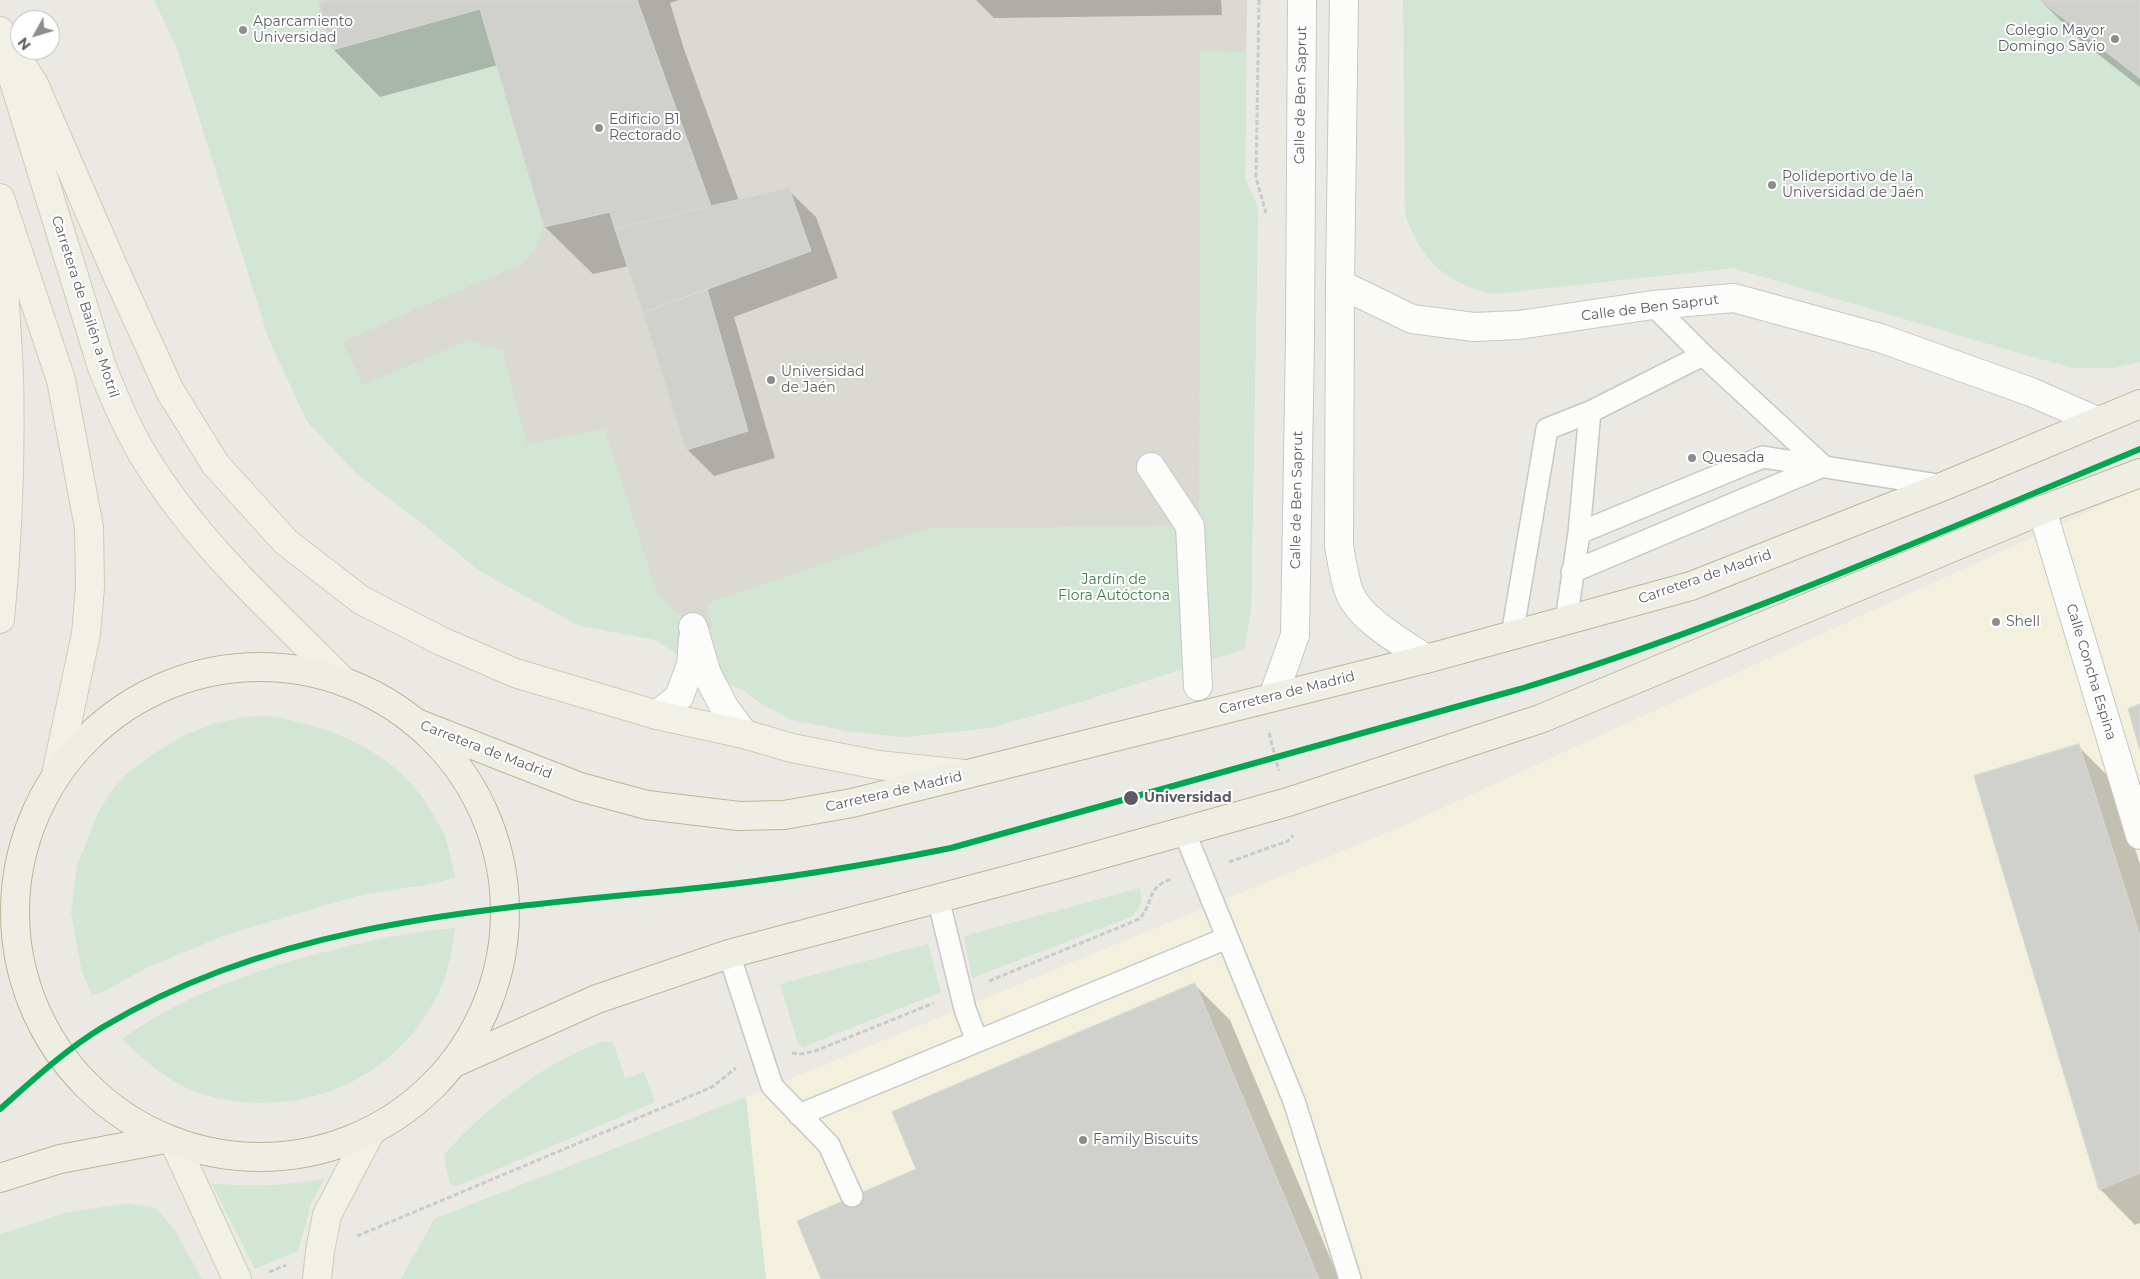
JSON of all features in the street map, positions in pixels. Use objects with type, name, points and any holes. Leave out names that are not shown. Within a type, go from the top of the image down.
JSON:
[{"type":"highway","name":"Carretera de Madrid","points":[[414,722],[580,786],[647,805],[739,816],[784,815],[852,803],[1426,659],[1691,586],[1944,486],[2140,404]]},
{"type":"highway","points":[[454,1063],[597,999],[729,954],[1288,802],[1540,719],[2042,510],[2140,473]]},
{"type":"highway","points":[[258,666],[302,670],[344,682],[380,699],[414,722],[447,754],[474,793],[487,821],[497,851],[506,906],[497,975],[480,1021],[454,1063],[440,1079],[408,1108],[371,1131],[344,1143],[314,1152],[284,1156],[254,1158],[224,1155],[170,1141],[126,1117],[102,1099],[70,1066],[49,1037],[37,1013],[20,961],[14,907],[17,880],[28,832],[40,803],[69,757],[99,726],[134,701],[173,682],[215,671],[258,666]]},
{"type":"highway","points":[[0,908],[17,880]]},
{"type":"highway","points":[[0,1178],[60,1159],[170,1141]]},
{"type":"main road","points":[[0,32],[34,84],[113,266],[170,390],[216,465],[286,542],[361,600],[441,641],[515,673],[657,715],[744,734],[792,748],[878,765],[970,774]]},
{"type":"main road","name":"Carretera de Bailén a Motril","points":[[0,37],[102,367],[120,412],[146,461],[199,534],[241,581],[344,682]]},
{"type":"main road","points":[[0,619],[10,476],[1,202]]},
{"type":"main road","points":[[1,202],[61,380],[89,527],[90,587],[86,634],[56,775]]},
{"type":"main road","points":[[317,1279],[327,1215],[371,1131]]},
{"type":"main road","points":[[170,1141],[249,1277]]},
{"type":"street","name":"Calle de Ben Saprut","points":[[1266,699],[1295,634],[1300,338],[1302,0]]},
{"type":"street","points":[[1344,0],[1340,284],[1340,546],[1346,582],[1351,597],[1366,615],[1426,659]]},
{"type":"street","name":"Calle de Ben Saprut","points":[[1340,284],[1412,319],[1474,327],[1519,325],[1653,304],[1734,298],[1880,338],[2032,392],[2097,422]]},
{"type":"street","points":[[1151,467],[1190,526],[1198,686]]},
{"type":"street","name":"Calle Concha Espina","points":[[2042,510],[2140,835]]},
{"type":"street","points":[[657,715],[679,697],[691,665],[693,627],[707,674],[724,707],[744,734]]},
{"type":"lane","points":[[1653,304],[1703,355],[1823,466]]},
{"type":"lane","points":[[1512,635],[1547,429],[1590,412],[1703,355]]},
{"type":"lane","points":[[1566,621],[1579,533],[1590,412]]},
{"type":"lane","points":[[1579,533],[1763,457],[1944,486]]},
{"type":"lane","points":[[1572,572],[1823,466]]},
{"type":"lane","points":[[1184,831],[1294,1101],[1350,1279]]},
{"type":"lane","points":[[938,898],[965,1009],[976,1042]]},
{"type":"lane","points":[[799,1115],[1227,938]]},
{"type":"lane","points":[[729,954],[772,1086],[829,1146],[852,1196]]},
{"type":"path","points":[[1259,0],[1256,178],[1267,216]]},
{"type":"path","points":[[1226,863],[1288,841],[1293,836],[1288,802],[1266,699]]},
{"type":"path","points":[[249,1277],[423,1210],[712,1087],[732,1070]]},
{"type":"shaded area","name":"Universidad de Jaén","points":[[154,0],[1247,0],[1245,179],[1258,208],[1251,610],[1244,649],[1070,705],[988,728],[902,737],[849,731],[792,720],[760,703],[745,691],[707,674],[656,640],[578,625],[480,571],[418,520],[356,473],[307,421],[176,45]]},
{"type":"shaded area","points":[[2140,488],[2140,1279],[766,1279],[746,1097],[1403,826]]},
{"type":"green space","name":"Jardín de Flora Autóctona","points":[[154,0],[318,0],[332,50],[480,9],[544,227],[536,248],[523,264],[343,342],[363,385],[469,340],[503,351],[527,444],[605,429],[658,596],[693,627],[703,630],[713,629],[706,604],[928,528],[1199,526],[1200,51],[1246,52],[1245,179],[1258,208],[1251,610],[1244,649],[1070,705],[988,728],[902,737],[849,731],[792,720],[760,703],[745,691],[707,674],[656,640],[578,625],[480,571],[418,520],[356,473],[307,421],[269,340],[176,45]]},
{"type":"green space","name":"Polideportivo de la Universidad de Jaén","points":[[1403,0],[2140,0],[2140,362],[2114,368],[2074,368],[1733,268],[1494,294],[1462,284],[1449,277],[1427,256],[1418,244],[1405,213]]},
{"type":"green space","points":[[269,716],[294,721],[342,736],[385,760],[404,776],[420,794],[445,837],[455,878],[426,885],[364,894],[228,934],[146,968],[103,992],[92,995],[82,972],[71,913],[77,866],[99,811],[111,792],[127,773],[185,735],[216,723],[246,717]]},
{"type":"green space","points":[[1140,888],[1140,904],[1131,917],[972,978],[964,936]]},
{"type":"green space","points":[[455,928],[450,958],[441,987],[425,1016],[405,1042],[382,1063],[355,1080],[326,1093],[295,1100],[262,1103],[229,1100],[204,1095],[186,1088],[166,1076],[147,1062],[122,1039],[143,1024],[188,1000],[260,971],[364,942],[418,932]]},
{"type":"green space","points":[[928,944],[941,992],[803,1047],[798,1044],[780,984]]},
{"type":"green space","points":[[602,1042],[613,1042],[625,1079],[644,1072],[655,1102],[458,1186],[450,1185],[444,1155],[496,1104],[536,1075],[558,1062]]},
{"type":"green space","points":[[746,1097],[766,1279],[401,1279],[434,1219]]},
{"type":"green space","points":[[325,1178],[311,1203],[298,1251],[255,1269],[212,1184],[269,1185]]},
{"type":"green space","points":[[128,1203],[156,1208],[176,1232],[202,1279],[0,1279],[0,1234],[65,1213]]},
{"type":"building","name":"Edificio B1 Rectorado","points":[[329,0],[637,0],[711,206],[615,229],[610,212],[544,227],[480,9],[332,50],[319,3]]},
{"type":"building","name":"Colegio Mayor Domingo Savio","points":[[2040,0],[2140,0],[2140,78]]},
{"type":"building","points":[[789,188],[811,251],[643,313],[615,229]]},
{"type":"building","points":[[707,289],[748,431],[686,450],[643,313]]},
{"type":"building","points":[[2140,704],[2140,751],[2128,709]]},
{"type":"building","points":[[2079,744],[2140,936],[2140,1173],[2099,1190],[1974,776]]},
{"type":"building","name":"Family Biscuits","points":[[1195,983],[1319,1279],[821,1279],[797,1221],[916,1169],[892,1112]]},
{"type":"transit line","points":[[0,1109],[62,1055],[103,1027],[172,991],[243,963],[317,941],[391,925],[544,903],[697,888],[793,876],[951,848],[1520,689],[1599,664],[1755,607],[2140,449]]},
{"type":"place","name":"Aparcamiento Universidad","points":[[243,30]]},
{"type":"place","name":"Colegio Mayor Domingo Savio","points":[[2115,39]]},
{"type":"place","name":"Edificio B1 Rectorado","points":[[599,128]]},
{"type":"place","name":"Polideportivo de la Universidad de Jaén","points":[[1772,185]]},
{"type":"place","name":"Universidad de Jaén","points":[[771,380]]},
{"type":"place","name":"Quesada","points":[[1692,458]]},
{"type":"place","name":"Shell","points":[[1996,622]]},
{"type":"place","name":"Universidad","points":[[1131,798]]},
{"type":"place","name":"Family Biscuits","points":[[1083,1140]]}]
